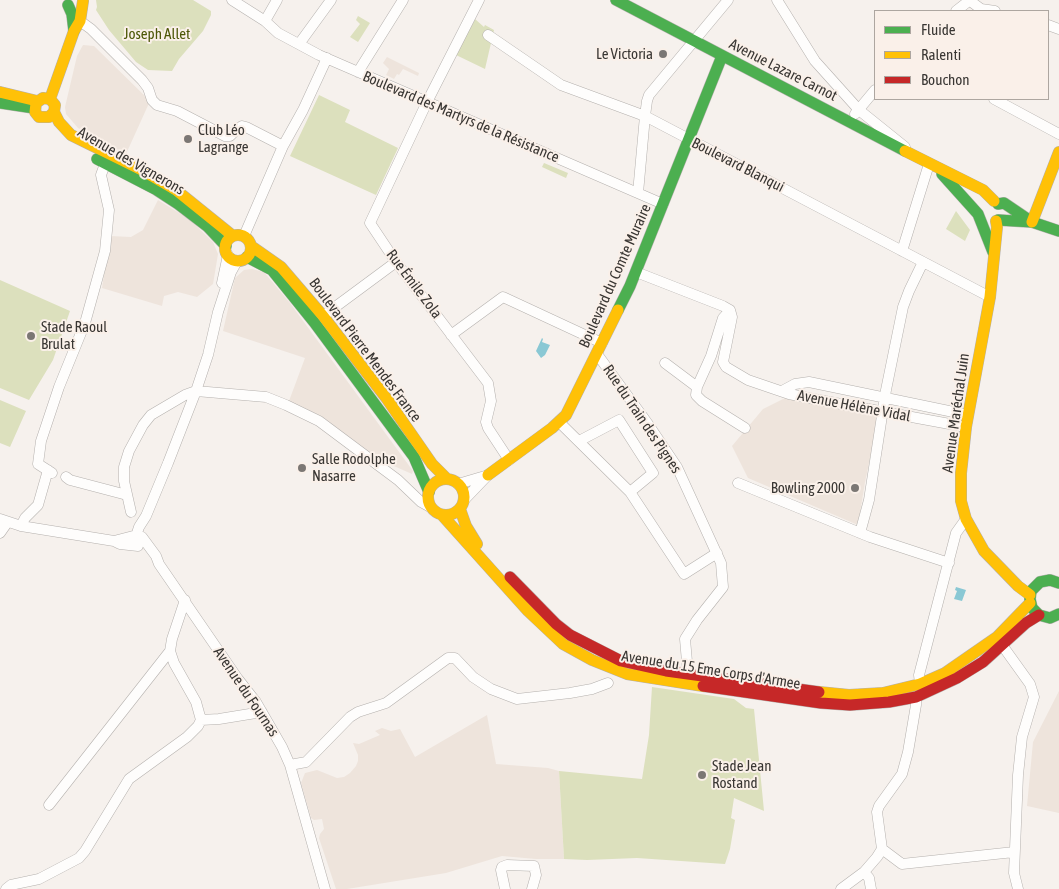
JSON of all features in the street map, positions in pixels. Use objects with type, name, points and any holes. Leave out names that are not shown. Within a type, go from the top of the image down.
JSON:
[{"type":"main road","name":"Avenue Lazare Carnot","points":[[616,0],[983,190],[996,202],[1004,203],[1032,222]]},
{"type":"main road","points":[[65,2],[76,6],[84,1]]},
{"type":"main road","points":[[0,102],[36,105],[43,98],[50,99],[74,32],[80,21],[84,1]]},
{"type":"main road","points":[[65,2],[72,14],[74,32]]},
{"type":"main road","name":"Boulevard du Comte Muraire","points":[[488,475],[560,422],[570,406],[636,272],[722,56]]},
{"type":"main road","points":[[0,92],[26,97],[36,105]]},
{"type":"main road","name":"Avenue des Vignerons","points":[[50,99],[55,105],[51,115],[53,128],[68,143],[155,189],[190,212],[238,253],[249,240],[226,232],[194,203],[156,178],[71,135],[51,115]]},
{"type":"main road","name":"Avenue des Vignerons","points":[[36,105],[39,117],[51,115]]},
{"type":"main road","points":[[1032,222],[1059,152]]},
{"type":"main road","name":"Avenue Lazare Carnot","points":[[933,165],[979,217]]},
{"type":"main road","points":[[997,221],[1001,210],[996,202],[990,200],[982,203],[979,206],[979,217],[988,224],[997,221],[1032,222],[1059,231]]},
{"type":"main road","name":"Avenue Maréchal Juin","points":[[979,217],[994,257]]},
{"type":"main road","name":"Avenue Maréchal Juin","points":[[997,221],[998,227],[990,296],[966,427],[961,473],[961,502],[966,519],[984,551],[1030,599],[1032,608],[1052,618]]},
{"type":"main road","points":[[238,253],[229,238],[239,236]]},
{"type":"main road","name":"Boulevard Pierre Mendes France","points":[[238,253],[281,267],[323,316],[387,399],[432,464],[453,481]]},
{"type":"main road","name":"Boulevard Pierre Mendes France","points":[[238,253],[272,270],[314,322],[414,457],[429,492]]},
{"type":"main road","points":[[453,481],[462,488],[462,504],[455,514],[442,515],[430,507],[429,492],[436,483],[453,481]]},
{"type":"main road","name":"Avenue du 15 Eme Corps d'Armee","points":[[462,504],[466,526],[477,544],[539,607],[570,635],[590,647],[621,661],[643,667],[792,689],[849,695],[883,692],[920,684],[945,673],[982,648],[1018,617],[1030,599],[1034,588],[1052,580]]},
{"type":"main road","name":"Avenue du 15 Eme Corps d'Armee","points":[[442,515],[551,634],[578,653],[628,674],[744,693],[850,706],[889,702],[916,697],[957,678],[982,662],[1030,620],[1052,618]]},
{"type":"main road","name":"Avenue Maréchal Juin","points":[[996,563],[1015,577],[1052,580]]},
{"type":"street","name":"Boulevard des Martyrs de la Résistance","points":[[232,0],[265,21],[278,33],[327,58],[663,204]]},
{"type":"street","points":[[265,21],[277,0]]},
{"type":"street","points":[[300,44],[331,0]]},
{"type":"street","points":[[358,72],[403,0]]},
{"type":"street","points":[[427,102],[480,0]]},
{"type":"street","points":[[638,193],[645,116],[649,95],[728,0]]},
{"type":"street","points":[[777,0],[815,61],[859,110],[916,157]]},
{"type":"street","points":[[957,10],[969,0],[981,9],[988,10]]},
{"type":"street","points":[[80,21],[142,80],[148,88],[152,100],[157,105],[177,111],[225,136],[230,136],[242,126],[254,130],[283,146]]},
{"type":"street","name":"Boulevard Blanqui","points":[[488,34],[561,85],[645,116],[688,139],[696,141],[990,296]]},
{"type":"street","points":[[239,236],[283,146],[303,110],[327,58]]},
{"type":"street","points":[[849,122],[874,91]]},
{"type":"street","points":[[996,100],[1059,134]]},
{"type":"street","name":"Rue Émile Zola","points":[[427,102],[370,223],[396,262],[488,384],[491,401],[486,422],[509,460]]},
{"type":"street","points":[[21,526],[25,518],[38,505],[50,472],[38,464],[41,441],[58,387],[86,323],[105,251],[109,210],[101,175],[105,164]]},
{"type":"street","points":[[902,251],[933,165]]},
{"type":"street","points":[[0,533],[4,521],[21,526],[114,541],[120,538],[138,540],[196,391],[208,355],[218,312],[238,253]]},
{"type":"street","points":[[323,316],[396,262]]},
{"type":"street","points":[[860,533],[868,500],[903,307],[923,262]]},
{"type":"street","points":[[636,272],[726,308],[732,317],[723,362],[726,367],[748,380],[782,391]]},
{"type":"street","points":[[452,334],[502,297],[602,343]]},
{"type":"street","points":[[726,308],[709,361],[697,387],[696,395],[702,401],[745,428]]},
{"type":"street","name":"Rue du Train des Pignes","points":[[597,354],[677,467],[721,562],[724,587],[697,620],[685,639],[688,673]]},
{"type":"street","points":[[709,361],[723,362]]},
{"type":"street","points":[[665,363],[697,387]]},
{"type":"street","name":"Avenue Hélène Vidal","points":[[782,391],[795,384],[809,382],[968,415]]},
{"type":"street","points":[[131,512],[124,481],[124,467],[129,450],[143,425],[155,412],[196,391],[266,397],[319,422],[398,480],[421,502],[430,507]]},
{"type":"street","name":"Avenue Hélène Vidal","points":[[782,391],[966,427]]},
{"type":"street","points":[[580,441],[619,420],[653,473],[630,492]]},
{"type":"street","points":[[560,422],[630,492],[684,574],[717,553]]},
{"type":"street","name":"Boulevard du Comte Muraire","points":[[453,481],[465,483],[488,475]]},
{"type":"street","name":"Boulevard du Comte Muraire","points":[[462,504],[488,475]]},
{"type":"street","points":[[66,477],[70,480],[127,494]]},
{"type":"street","points":[[738,483],[860,533],[949,563]]},
{"type":"street","points":[[920,684],[919,675],[956,533],[966,519]]},
{"type":"street","name":"Avenue du Fournas","points":[[138,540],[151,560],[159,564],[185,600],[262,712],[282,747],[290,765],[325,889]]},
{"type":"street","points":[[185,600],[170,651],[174,663],[196,702],[202,720]]},
{"type":"street","points":[[1002,645],[1030,684],[1034,698],[1022,737],[1020,753],[1014,852],[1014,873],[1018,889]]},
{"type":"street","points":[[49,805],[170,651]]},
{"type":"street","points":[[290,765],[306,762],[350,717],[358,712],[386,703],[434,667],[451,657],[455,658],[473,678],[490,689],[517,698],[562,694],[592,689],[608,683]]},
{"type":"street","points":[[841,889],[864,872],[882,849],[877,812],[879,806],[902,774],[908,752],[916,697]]},
{"type":"street","points":[[6,889],[11,885],[39,879],[79,858],[129,779],[187,737],[202,720],[262,712]]},
{"type":"street","points":[[882,849],[902,864],[1014,852]]},
{"type":"street","points":[[505,889],[502,867],[534,866],[536,874],[532,889]]},
{"type":"street","points":[[864,872],[871,889]]},
{"type":"shaded area","points":[[83,45],[94,46],[150,101],[126,154],[78,128],[66,114],[65,107],[77,56]]},
{"type":"shaded area","points":[[387,57],[419,73],[418,76],[403,69],[394,79],[386,75],[389,69],[383,63]]},
{"type":"shaded area","points":[[158,200],[189,219],[213,242],[218,254],[213,284],[197,297],[178,292],[164,296],[162,306],[102,288],[110,236],[131,237],[143,230]]},
{"type":"shaded area","points":[[252,269],[264,272],[290,303],[413,471],[412,474],[378,459],[289,401],[305,358],[223,331],[235,278],[244,270]]},
{"type":"shaded area","points":[[785,398],[879,417],[858,525],[748,478],[732,446],[763,409]]},
{"type":"shaded area","points":[[1059,691],[1059,813],[1027,806],[1033,742]]},
{"type":"shaded area","points":[[487,715],[496,764],[548,768],[559,771],[564,859],[502,856],[446,873],[347,889],[336,889],[319,838],[324,829],[322,819],[314,820],[311,818],[301,783],[305,773],[317,770],[337,778],[344,777],[350,773],[358,761],[358,755],[353,743],[359,744],[380,735],[375,731],[382,728],[391,731],[400,729],[415,757]]},
{"type":"green space","name":"Joseph Allet","points":[[96,0],[193,0],[211,11],[211,15],[203,31],[179,59],[172,71],[148,70],[136,62],[109,30],[96,10]]},
{"type":"green space","points":[[358,16],[370,23],[358,42],[350,37],[360,24],[356,20]]},
{"type":"green space","points":[[475,19],[484,27],[485,25],[494,30],[485,69],[456,55]]},
{"type":"green space","points":[[319,95],[350,110],[345,122],[398,148],[376,195],[290,156]]},
{"type":"green space","points":[[544,163],[568,173],[566,178],[542,167]]},
{"type":"green space","points":[[956,211],[970,230],[965,241],[946,229]]},
{"type":"green space","name":"Stade Raoul Brulat","points":[[0,280],[70,311],[53,360],[29,400],[0,388]]},
{"type":"green space","points":[[0,400],[26,411],[10,447],[0,443]]},
{"type":"green space","name":"Stade Jean Rostand","points":[[652,687],[734,699],[746,708],[754,709],[764,811],[734,798],[731,818],[735,820],[730,849],[725,864],[637,858],[564,859],[559,771],[642,779],[649,735]]},
{"type":"water","points":[[542,338],[542,342],[550,345],[545,355],[541,358],[536,351]]},
{"type":"water","points":[[956,587],[966,590],[962,601],[954,599],[957,591],[955,590]]},
{"type":"traffic: fast","points":[[616,0],[905,151]]},
{"type":"traffic: fast","points":[[68,5],[72,14],[74,31]]},
{"type":"traffic: fast","points":[[618,310],[630,286],[722,56]]},
{"type":"traffic: fast","points":[[0,103],[34,108]]},
{"type":"traffic: fast","points":[[97,159],[155,189],[178,204],[208,227],[226,246]]},
{"type":"traffic: fast","points":[[942,174],[978,214],[993,252]]},
{"type":"traffic: fast","points":[[998,204],[1004,203],[1032,222],[1059,231]]},
{"type":"traffic: fast","points":[[998,220],[1032,222]]},
{"type":"traffic: fast","points":[[247,257],[272,270],[314,322],[414,457],[429,492]]},
{"type":"traffic: fast","points":[[1059,583],[1050,580],[1040,582],[1031,591],[1030,599],[1032,608],[1039,615],[1050,618],[1059,614]]},
{"type":"traffic: slow","points":[[50,99],[74,31],[80,21],[83,1]]},
{"type":"traffic: slow","points":[[0,92],[37,101]]},
{"type":"traffic: slow","points":[[54,112],[49,117],[39,117],[35,112],[36,103],[43,98],[50,99],[55,105],[54,112],[59,122],[71,135],[140,169],[176,190],[233,236]]},
{"type":"traffic: slow","points":[[905,151],[983,190],[994,201]]},
{"type":"traffic: slow","points":[[1032,222],[1059,152]]},
{"type":"traffic: slow","points":[[996,221],[990,297],[966,427],[961,473],[961,501],[966,519],[984,551],[1018,586],[1030,595]]},
{"type":"traffic: slow","points":[[238,235],[247,239],[251,248],[247,257],[238,261],[229,257],[225,248],[229,239],[238,235]]},
{"type":"traffic: slow","points":[[251,246],[281,267],[323,316],[387,399],[432,464],[447,479]]},
{"type":"traffic: slow","points":[[488,475],[552,428],[566,415],[618,310]]},
{"type":"traffic: slow","points":[[446,479],[453,480],[459,484],[463,490],[464,497],[463,504],[459,510],[453,514],[446,515],[439,514],[433,510],[429,504],[428,497],[429,490],[433,484],[439,480],[446,479]]},
{"type":"traffic: slow","points":[[460,509],[466,526],[477,544]]},
{"type":"traffic: slow","points":[[442,515],[528,611],[563,644],[592,660],[627,674],[703,686]]},
{"type":"traffic: slow","points":[[819,692],[849,695],[883,693],[920,684],[945,673],[997,637],[1030,603]]},
{"type":"traffic: jam","points":[[510,577],[556,624],[570,635],[621,661],[666,671],[819,692]]},
{"type":"traffic: jam","points":[[703,686],[821,703],[850,705],[889,702],[916,697],[957,678],[983,662],[1026,623],[1039,615]]},
{"type":"place","name":"Le Victoria","points":[[663,54]]},
{"type":"place","name":"Club Léo Lagrange","points":[[188,139]]},
{"type":"place","name":"Stade Raoul Brulat","points":[[31,336]]},
{"type":"place","name":"Salle Rodolphe Nasarre","points":[[302,468]]},
{"type":"place","name":"Bowling 2000","points":[[855,488]]},
{"type":"place","name":"Stade Jean Rostand","points":[[702,775]]}]
